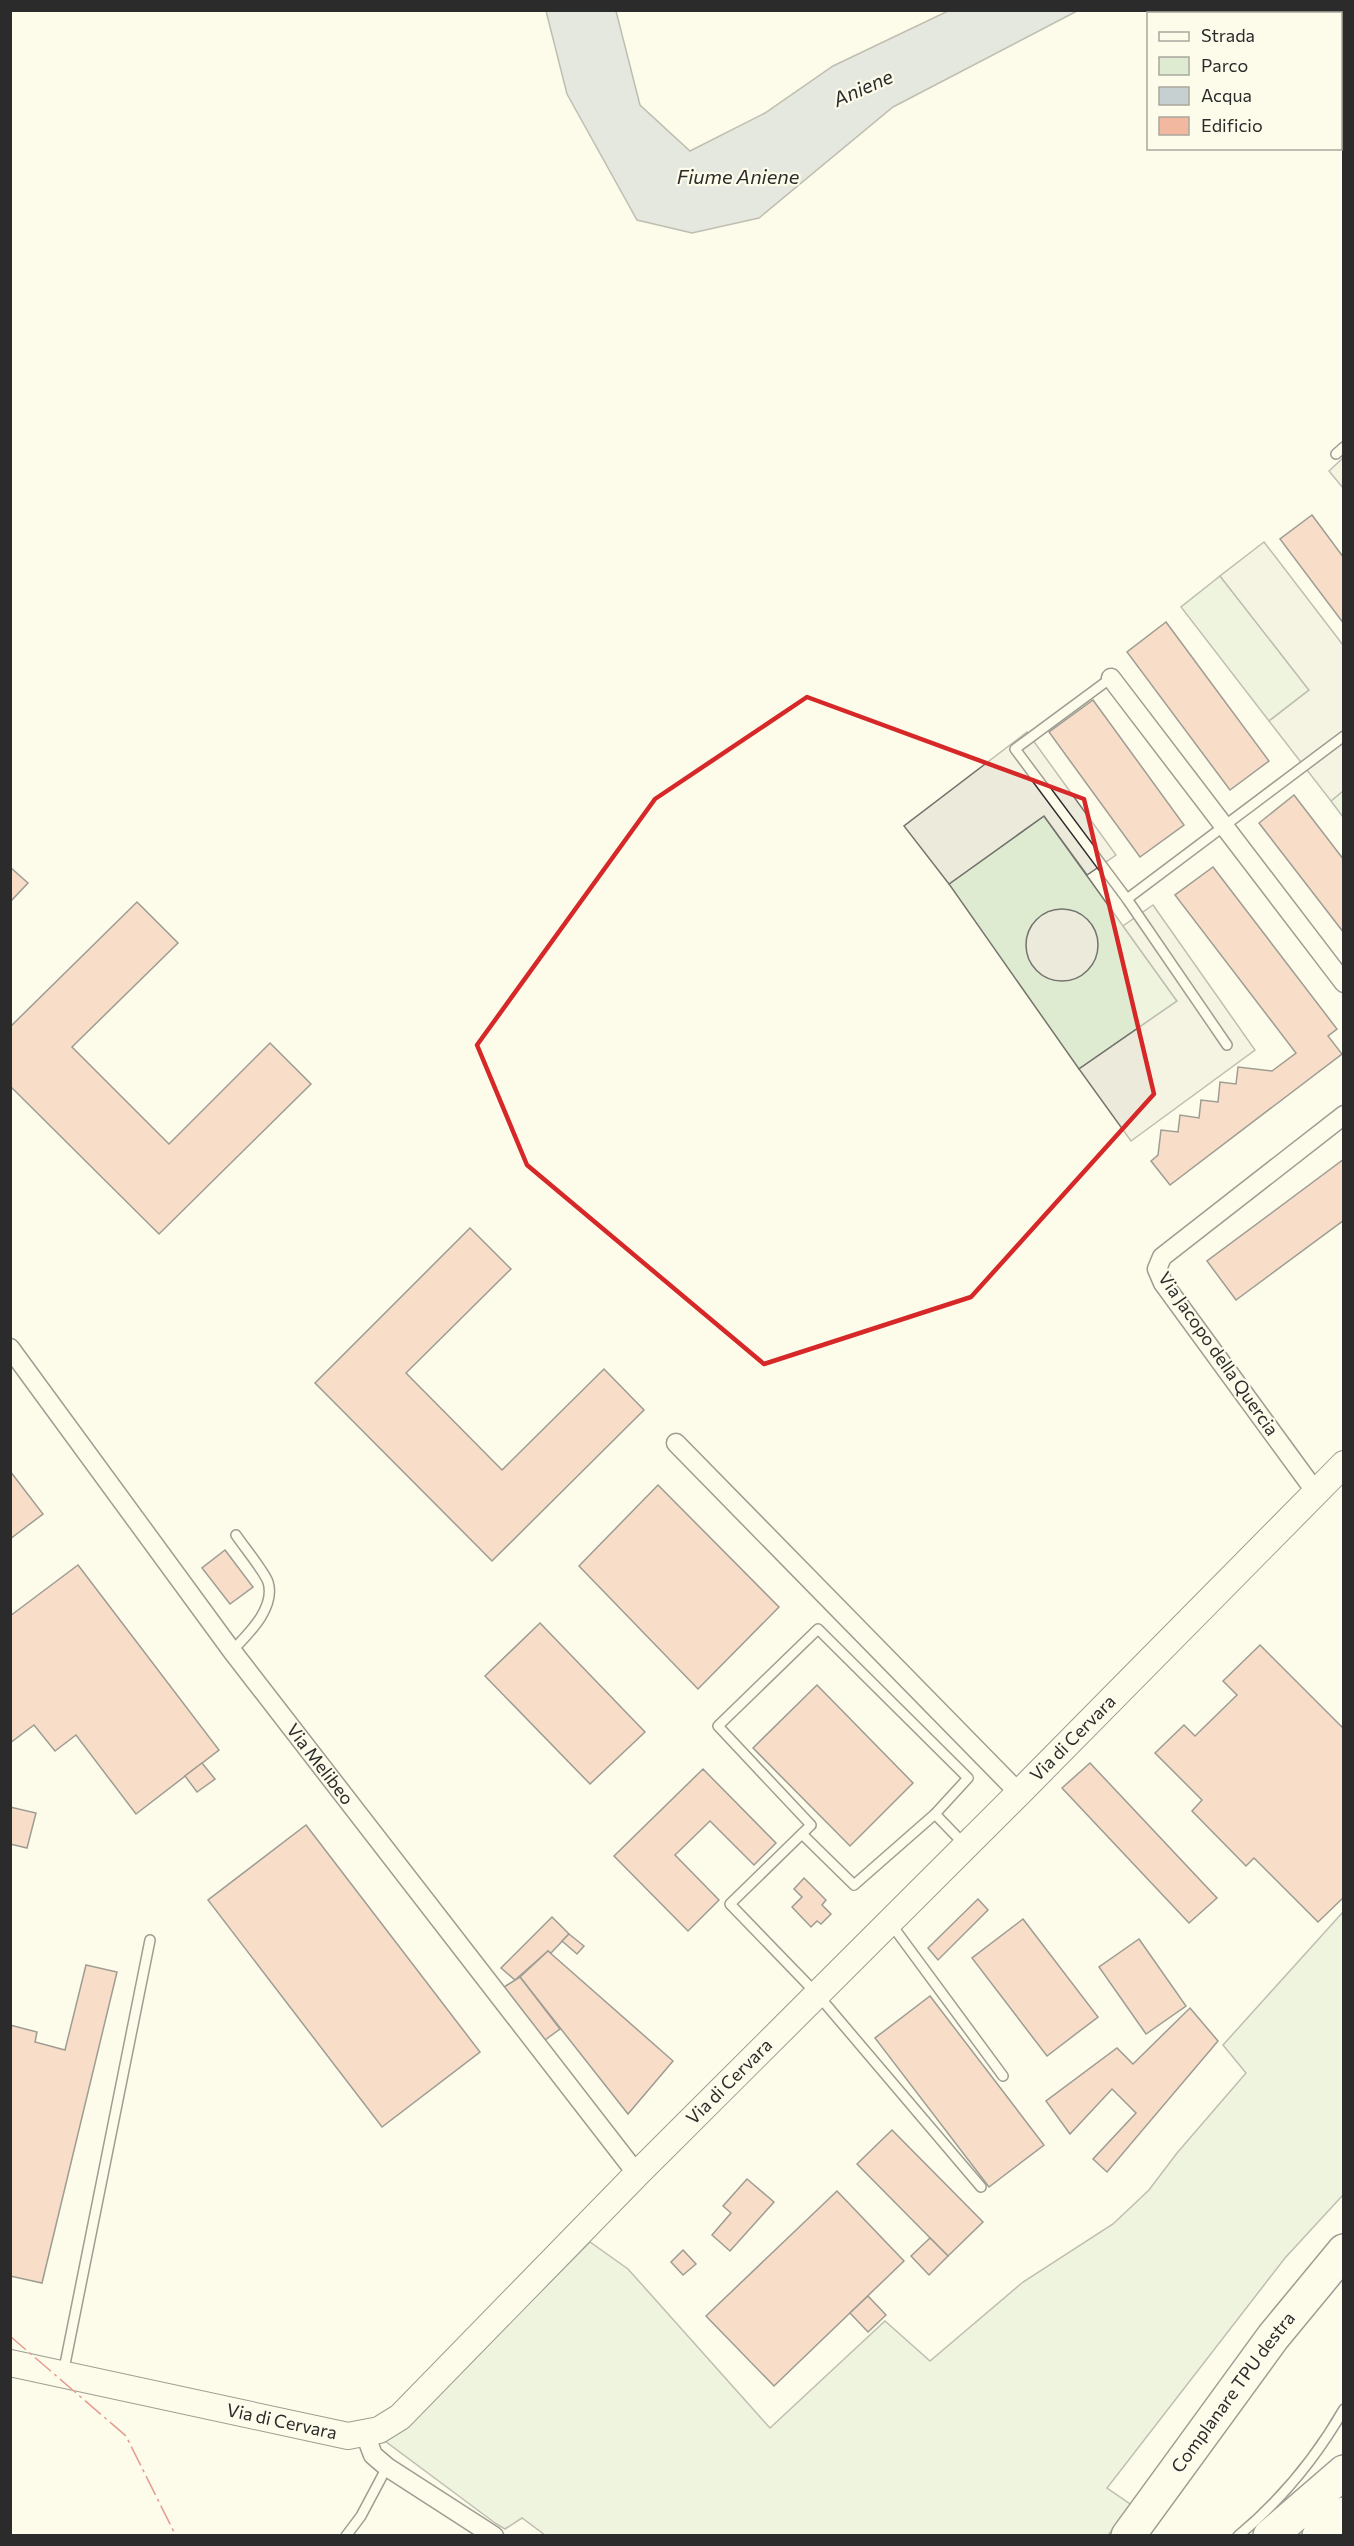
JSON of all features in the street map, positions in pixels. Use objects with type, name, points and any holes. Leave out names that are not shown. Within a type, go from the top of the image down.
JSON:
[{"type":"highway","name":"Complanare TPU destra","points":[[1128,2535],[1273,2337],[1344,2251]]},
{"type":"highway","points":[[1270,2535],[1344,2472]]},
{"type":"highway","points":[[1319,2535],[1344,2514]]},
{"type":"street","points":[[1111,678],[1344,983]]},
{"type":"street","name":"Via Jacopo della Quercia","points":[[1315,1491],[1163,1282],[1157,1269],[1162,1257],[1344,1115]]},
{"type":"street","name":"Via Melibeo","points":[[10,1348],[232,1651],[637,2174]]},
{"type":"street","points":[[676,1443],[1018,1793]]},
{"type":"street","name":"Via di Cervara","points":[[10,2363],[333,2434],[348,2436],[365,2434],[379,2430],[400,2417],[637,2174],[1344,1464]]},
{"type":"street","points":[[365,2434],[373,2455],[387,2467],[494,2535]]},
{"type":"lane","points":[[1336,454],[1344,447]]},
{"type":"lane","points":[[1111,678],[1016,749],[1127,899],[1227,1045]]},
{"type":"lane","points":[[1127,899],[1344,736]]},
{"type":"lane","points":[[232,1651],[255,1626],[267,1603],[268,1583],[236,1535]]},
{"type":"lane","points":[[802,1834],[854,1885],[935,1814],[968,1778],[818,1629],[718,1726],[811,1826],[802,1834],[730,1904],[817,1994],[981,2187]]},
{"type":"lane","points":[[935,1814],[966,1846]]},
{"type":"lane","points":[[890,1922],[1003,2076]]},
{"type":"lane","points":[[62,2376],[150,1940]]},
{"type":"lane","points":[[1238,2535],[1278,2497],[1328,2436],[1344,2409]]},
{"type":"lane","points":[[346,2535],[361,2516],[387,2467]]},
{"type":"highlighted area","points":[[807,697],[1084,799],[1154,1094],[971,1297],[764,1364],[527,1165],[477,1045],[655,799]]},
{"type":"green space","points":[[1220,576],[1309,690],[1269,721],[1181,607]]},
{"type":"green space","points":[[1343,791],[1343,817],[1331,801]]},
{"type":"green space","points":[[1044,816],[1177,1001],[1079,1069],[949,884]]},
{"type":"green space","points":[[1343,1912],[1343,2195],[1285,2258],[1107,2488],[1133,2506],[1108,2535],[545,2535],[522,2518],[505,2529],[385,2441],[404,2429],[590,2242],[628,2269],[770,2428],[885,2321],[930,2361],[1023,2282],[1113,2224],[1149,2190],[1177,2153],[1246,2073],[1223,2045]]},
{"type":"shaded area","points":[[1343,458],[1343,488],[1329,471]]},
{"type":"shaded area","points":[[1264,542],[1343,645],[1343,791],[1331,801],[1269,721],[1309,690],[1220,576]]},
{"type":"shaded area","points":[[1027,732],[1116,855],[1087,875],[1044,816],[949,884],[904,826]]},
{"type":"shaded area","points":[[1153,905],[1255,1050],[1131,1141],[1079,1069],[1177,1001],[1123,926]]},
{"type":"shaded area","points":[[1062,909],[1082,915],[1092,925],[1098,945],[1092,965],[1082,975],[1062,981],[1042,975],[1032,965],[1026,945],[1032,925],[1042,915]]},
{"type":"water","name":"Fiume Aniene","points":[[546,11],[616,11],[640,105],[690,151],[765,113],[833,66],[948,11],[1077,11],[893,107],[759,218],[692,233],[637,220],[567,94]]},
{"type":"building","points":[[1312,515],[1344,558],[1344,624],[1280,539]]},
{"type":"building","points":[[1166,622],[1269,761],[1230,790],[1127,652]]},
{"type":"building","points":[[1093,700],[1184,825],[1140,857],[1049,732]]},
{"type":"building","points":[[1294,795],[1344,860],[1344,933],[1259,823]]},
{"type":"building","points":[[10,867],[28,883],[10,902]]},
{"type":"building","points":[[1213,867],[1337,1029],[1328,1036],[1342,1054],[1170,1185],[1151,1161],[1158,1155],[1161,1130],[1178,1132],[1180,1115],[1199,1118],[1201,1100],[1218,1102],[1220,1082],[1236,1084],[1238,1067],[1272,1071],[1296,1053],[1175,895]]},
{"type":"building","points":[[137,902],[178,943],[72,1047],[169,1144],[270,1043],[311,1084],[159,1234],[10,1086],[10,1027]]},
{"type":"building","points":[[1344,1159],[1344,1220],[1236,1300],[1207,1261]]},
{"type":"building","points":[[470,1228],[511,1269],[406,1373],[502,1470],[604,1369],[644,1410],[492,1561],[315,1383]]},
{"type":"building","points":[[10,1471],[43,1514],[10,1539]]},
{"type":"building","points":[[658,1485],[779,1607],[698,1689],[579,1566]]},
{"type":"building","points":[[225,1550],[253,1587],[230,1604],[202,1568]]},
{"type":"building","points":[[78,1565],[219,1750],[136,1814],[76,1735],[55,1751],[34,1725],[10,1743],[10,1616]]},
{"type":"building","points":[[540,1623],[645,1732],[590,1784],[485,1676]]},
{"type":"building","points":[[1260,1645],[1344,1729],[1344,1897],[1318,1922],[1254,1858],[1246,1866],[1192,1811],[1202,1800],[1155,1753],[1184,1725],[1195,1736],[1237,1695],[1223,1681]]},
{"type":"building","points":[[817,1685],[913,1783],[850,1846],[753,1748]]},
{"type":"building","points":[[202,1763],[215,1779],[197,1792],[185,1776]]},
{"type":"building","points":[[1090,1763],[1217,1898],[1189,1923],[1062,1788]]},
{"type":"building","points":[[703,1769],[776,1843],[754,1865],[710,1821],[675,1855],[719,1900],[688,1931],[614,1856]]},
{"type":"building","points":[[10,1807],[36,1813],[27,1848],[10,1844]]},
{"type":"building","points":[[306,1825],[480,2052],[382,2127],[208,1900]]},
{"type":"building","points":[[804,1878],[826,1900],[822,1905],[831,1914],[821,1924],[817,1921],[811,1927],[792,1907],[802,1897],[794,1889]]},
{"type":"building","points":[[978,1899],[988,1910],[938,1960],[928,1948]]},
{"type":"building","points":[[552,1917],[569,1934],[551,1953],[548,1951],[515,1980],[501,1968]]},
{"type":"building","points":[[1023,1919],[1098,2017],[1047,2056],[972,1958]]},
{"type":"building","points":[[569,1934],[584,1946],[577,1954],[562,1941]]},
{"type":"building","points":[[1139,1939],[1186,2006],[1146,2034],[1099,1967]]},
{"type":"building","points":[[548,1951],[673,2061],[628,2114],[520,1977]]},
{"type":"building","points":[[86,1965],[117,1972],[42,2283],[10,2276],[10,2025],[37,2032],[35,2042],[65,2050]]},
{"type":"building","points":[[520,1977],[560,2029],[545,2040],[504,1987]]},
{"type":"building","points":[[930,1996],[1044,2145],[989,2187],[875,2038]]},
{"type":"building","points":[[1190,2008],[1218,2041],[1107,2172],[1093,2159],[1136,2113],[1112,2089],[1070,2134],[1046,2101],[1117,2048],[1133,2064]]},
{"type":"building","points":[[892,2130],[983,2222],[948,2256],[857,2164]]},
{"type":"building","points":[[747,2179],[774,2202],[730,2251],[712,2235],[731,2213],[723,2206]]},
{"type":"building","points":[[837,2191],[904,2261],[774,2386],[706,2316]]},
{"type":"building","points":[[930,2238],[948,2256],[929,2275],[911,2256]]},
{"type":"building","points":[[683,2250],[696,2264],[683,2275],[671,2262]]},
{"type":"building","points":[[868,2296],[886,2315],[868,2332],[850,2313]]},
{"type":"power","points":[[10,2336],[126,2436],[176,2536]]},
{"type":"water label","name":"Aniene","points":[[863,88]]}]
